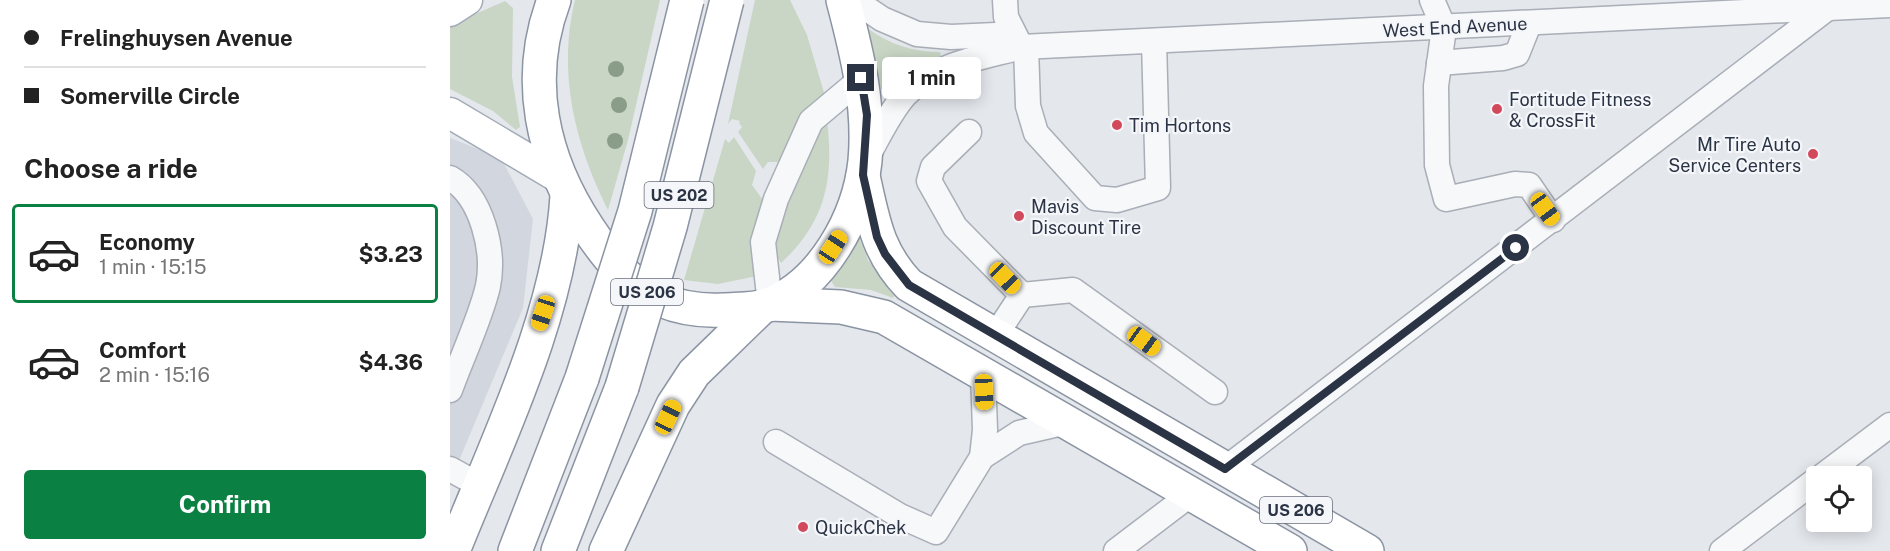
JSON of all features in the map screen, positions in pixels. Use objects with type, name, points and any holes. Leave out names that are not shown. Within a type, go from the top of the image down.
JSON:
[{"type":"highway","name":"US 206","points":[[554,0],[542,51],[540,83],[545,135],[562,186],[602,250],[645,291],[663,300],[692,308],[718,310],[767,305],[841,307],[884,317],[1290,551]]},
{"type":"highway","name":"US 202","points":[[514,551],[582,378],[635,211],[687,0]]},
{"type":"highway","name":"US 202","points":[[558,551],[622,387],[670,227],[727,0]]},
{"type":"highway","name":"US 206","points":[[843,0],[867,115],[864,168],[877,237],[909,285],[1367,551]]},
{"type":"highway","name":"US 206","points":[[767,305],[796,289],[826,259],[841,236],[864,168]]},
{"type":"highway","points":[[453,551],[524,371],[559,263],[564,236],[562,186]]},
{"type":"highway","points":[[606,551],[669,413],[694,373],[767,305]]},
{"type":"main road","points":[[450,10],[467,0]]},
{"type":"main road","points":[[450,113],[562,186]]},
{"type":"street","name":"West End Avenue","points":[[854,0],[882,19],[917,34],[951,37],[996,35],[1023,47]]},
{"type":"street","points":[[1005,0],[1006,17],[1023,47],[1028,106],[1036,133],[1095,198],[1117,201],[1158,188],[1154,41]]},
{"type":"street","points":[[1432,0],[1444,28],[1436,86],[1437,165],[1446,199],[1515,184],[1529,185],[1553,220]]},
{"type":"street","name":"West End Avenue","points":[[864,168],[895,110],[905,95],[922,81],[956,64],[1023,47],[1890,5]]},
{"type":"street","points":[[1225,469],[1829,7]]},
{"type":"street","points":[[1439,63],[1503,58],[1517,54],[1528,24]]},
{"type":"street","points":[[767,305],[764,242],[776,199],[812,122],[861,78]]},
{"type":"street","points":[[969,132],[933,167],[929,174],[932,190],[955,227],[1022,295]]},
{"type":"street","points":[[450,178],[457,182],[474,203],[483,219],[488,253],[488,285],[450,387]]},
{"type":"street","points":[[1022,295],[1072,290],[1215,392]]},
{"type":"street","points":[[995,336],[1022,295]]},
{"type":"street","points":[[776,442],[900,516],[936,532],[982,457],[985,430],[983,373]]},
{"type":"street","points":[[982,457],[1019,433],[1067,422]]},
{"type":"street","points":[[1835,466],[1890,424]]},
{"type":"street","points":[[450,469],[479,485]]},
{"type":"street","points":[[1722,551],[1806,488]]},
{"type":"street","points":[[1116,551],[1191,494]]},
{"type":"shaded area","points":[[450,138],[501,158],[533,219],[523,308],[450,482]]},
{"type":"green space","points":[[575,0],[660,0],[628,140],[608,210],[586,160],[572,108],[568,54]]},
{"type":"green space","points":[[755,0],[790,0],[807,35],[825,96],[785,156],[778,162],[768,162],[763,169],[738,132],[742,127],[740,121],[732,119],[728,124]]},
{"type":"green space","points":[[505,1],[513,8],[512,77],[520,127],[516,130],[493,111],[450,89],[450,25]]},
{"type":"green space","points":[[867,28],[893,43],[911,49],[940,52],[941,56],[912,71],[890,92],[881,89]]},
{"type":"green space","points":[[827,120],[829,161],[824,198],[808,231],[781,263],[773,250],[773,236],[812,137]]},
{"type":"green space","points":[[734,137],[756,171],[752,185],[765,203],[757,276],[718,284],[684,280],[725,139],[729,143]]},
{"type":"green space","points":[[852,237],[859,237],[868,260],[895,295],[893,298],[871,290],[835,287],[830,279]]},
{"type":"place","name":"Fortitude Fitness & CrossFit","points":[[1497,109]]},
{"type":"place","name":"Tim Hortons","points":[[1117,125]]},
{"type":"place","name":"Mr Tire Auto Service Centers","points":[[1813,154]]},
{"type":"place","name":"Mavis Discount Tire","points":[[1019,216]]},
{"type":"place","name":"QuickChek","points":[[803,527]]},
{"type":"route","points":[[861,78],[867,115],[863,175],[877,237],[885,254],[909,285],[1225,469],[1516,248]]}]
